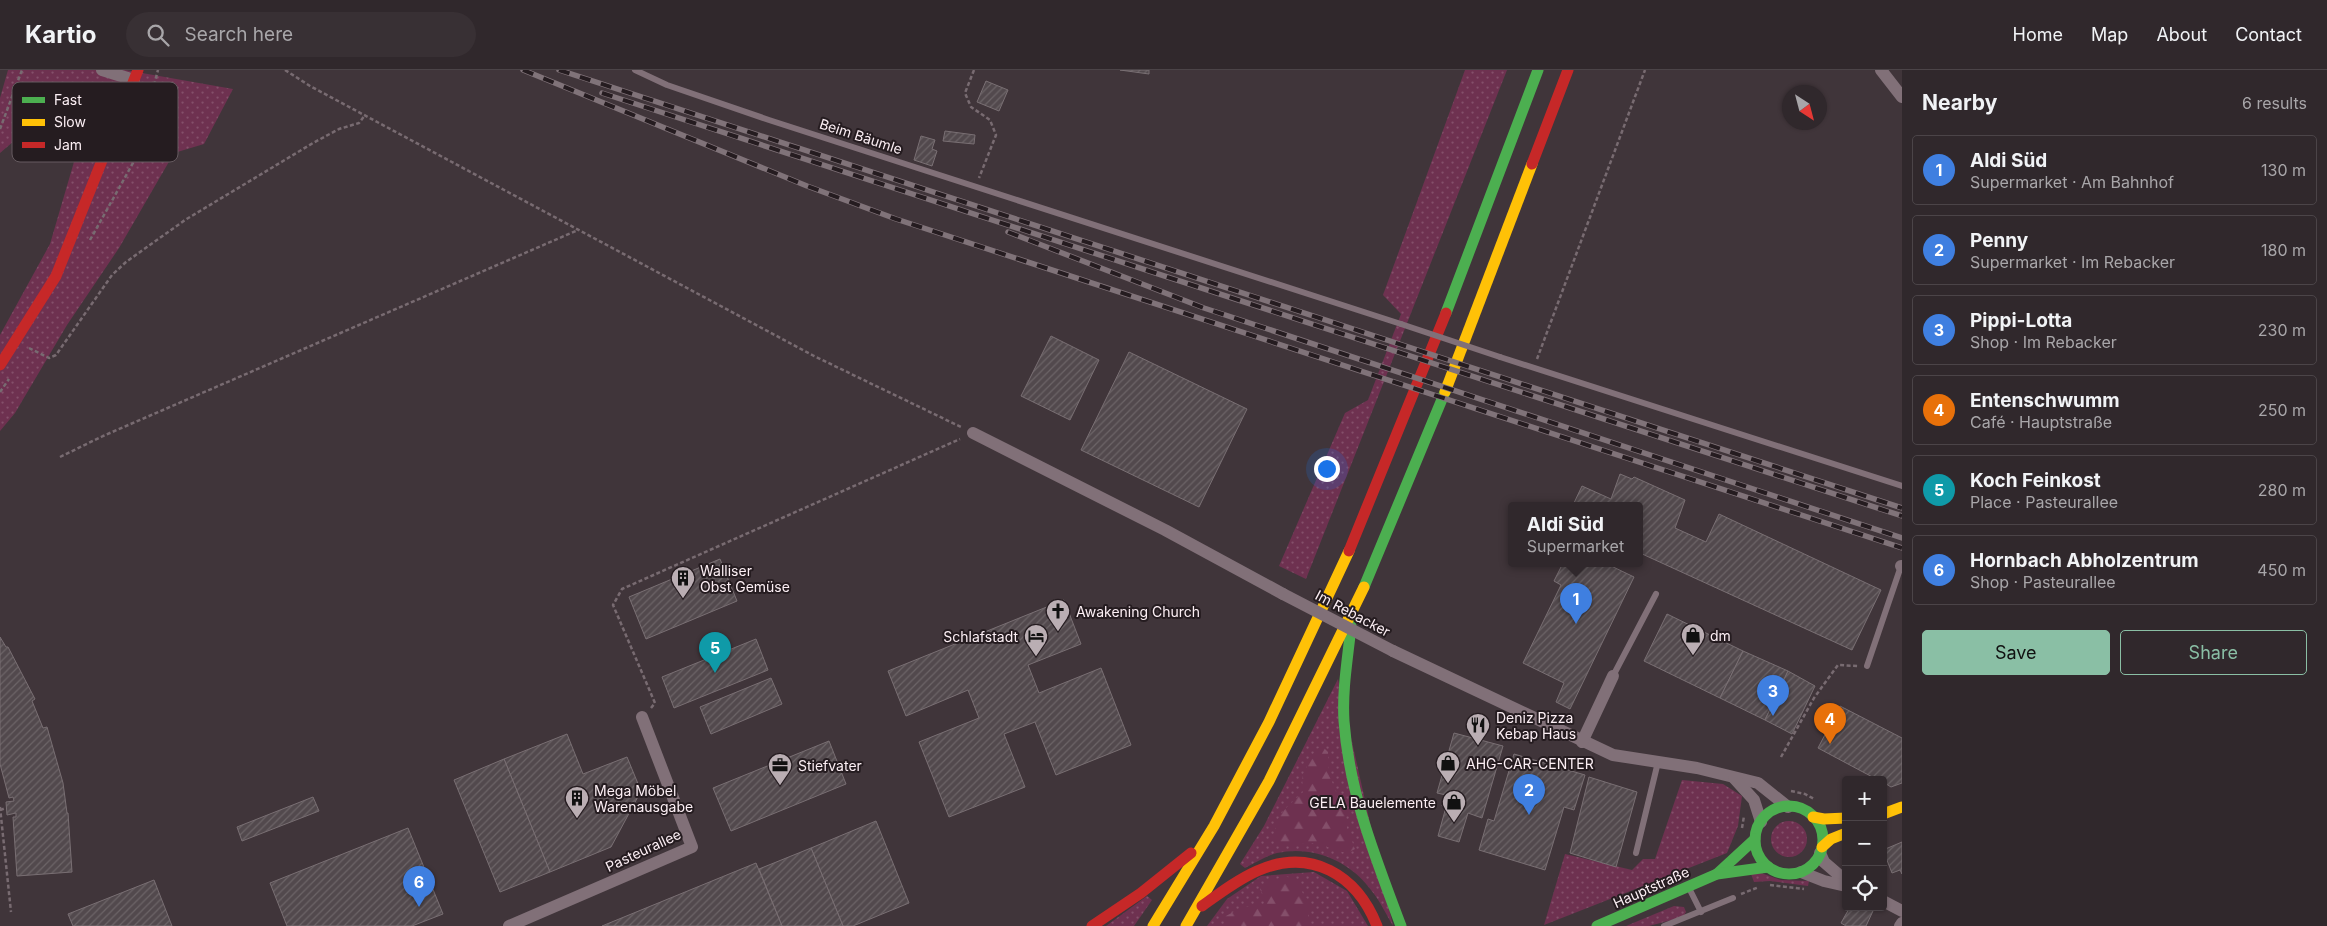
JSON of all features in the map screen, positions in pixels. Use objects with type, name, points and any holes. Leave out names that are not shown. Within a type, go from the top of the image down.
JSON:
[{"type":"main road","points":[[1153,926],[1248,762],[1298,662],[1381,476],[1452,298],[1538,70]]},
{"type":"main road","points":[[1186,926],[1269,781],[1352,614],[1431,429],[1568,70]]},
{"type":"main road","points":[[0,365],[56,276],[101,162]]},
{"type":"main road","points":[[1352,614],[1344,718],[1347,756],[1356,803],[1401,926]]},
{"type":"main road","points":[[1821,850],[1821,831],[1813,817],[1805,810],[1788,807],[1776,809],[1760,822],[1755,839],[1758,855],[1768,867],[1784,874],[1801,872],[1812,864],[1821,850],[1832,839],[1842,835]]},
{"type":"main road","points":[[1887,813],[1902,807]]},
{"type":"main road","points":[[1813,817],[1824,819],[1842,818]]},
{"type":"main road","name":"Hauptstraße","points":[[1717,874],[1755,839]]},
{"type":"main road","points":[[1092,926],[1141,894],[1202,844]]},
{"type":"main road","points":[[1196,910],[1253,873],[1287,862],[1305,862],[1321,865],[1346,878],[1368,902],[1377,926]]},
{"type":"main road","name":"Hauptstraße","points":[[1597,926],[1717,874],[1768,867]]},
{"type":"street","points":[[102,70],[136,75]]},
{"type":"street","points":[[1881,70],[1902,97]]},
{"type":"street","name":"Im Rebacker","points":[[973,433],[1166,530],[1282,594],[1393,651],[1582,742],[1613,755],[1697,768],[1758,783],[1778,801],[1788,807]]},
{"type":"street","points":[[1582,742],[1613,676]]},
{"type":"street","name":"Pasteurallee","points":[[509,926],[692,847],[642,717]]},
{"type":"street","points":[[1734,778],[1754,800],[1760,822]]},
{"type":"street","points":[[1821,850],[1824,862],[1842,878]]},
{"type":"street","points":[[1801,872],[1824,882],[1842,885]]},
{"type":"street","points":[[1887,903],[1902,910]]},
{"type":"lane","name":"Beim Bäumle","points":[[635,70],[667,85],[770,120],[1500,356],[1535,369],[1902,486]]},
{"type":"lane","points":[[1867,666],[1901,566]]},
{"type":"lane","points":[[1613,676],[1656,594]]},
{"type":"lane","points":[[1636,852],[1658,762]]},
{"type":"lane","points":[[1689,887],[1701,912]]},
{"type":"lane","points":[[1664,926],[1733,898]]},
{"type":"path","points":[[18,82],[22,70]]},
{"type":"path","points":[[286,70],[310,86],[814,356],[973,433]]},
{"type":"path","points":[[974,70],[964,93],[971,107],[990,120],[996,135],[975,186]]},
{"type":"path","points":[[1535,369],[1645,70]]},
{"type":"path","points":[[0,129],[12,97]]},
{"type":"path","points":[[16,341],[43,356],[49,358],[56,355],[112,275],[126,262],[194,215],[338,129],[359,123],[365,115]]},
{"type":"path","points":[[60,457],[103,436],[578,230]]},
{"type":"path","points":[[642,717],[655,703],[613,605],[622,589],[973,433]]},
{"type":"path","points":[[1781,757],[1814,698],[1838,665],[1867,666]]},
{"type":"path","points":[[1788,790],[1806,794],[1821,803]]},
{"type":"path","points":[[6,808],[0,809],[10,912]]},
{"type":"path","points":[[1769,885],[1812,890],[1824,882]]},
{"type":"path","points":[[1753,889],[1760,887]]},
{"type":"green space","points":[[8,70],[125,70],[233,89],[204,144],[178,152],[178,82],[12,82],[12,143],[0,153],[0,98]]},
{"type":"green space","points":[[1465,70],[1507,70],[1306,579],[1279,566],[1345,413],[1368,400],[1401,314],[1383,295]]},
{"type":"green space","points":[[74,162],[169,162],[119,248],[67,325],[15,413],[0,431],[0,335],[50,244]]},
{"type":"green space","points":[[1338,679],[1393,926],[1371,890],[1362,880],[1342,863],[1330,858],[1304,851],[1291,851],[1273,854],[1245,868],[1240,864],[1264,826]]},
{"type":"green space","points":[[1323,747],[1328,752],[1329,775],[1337,793],[1338,804],[1346,814],[1347,828],[1355,849],[1347,853],[1311,843],[1289,846],[1276,841],[1275,832],[1278,818],[1303,792],[1302,776],[1316,749]]},
{"type":"green space","points":[[1682,780],[1723,784],[1742,796],[1738,826],[1727,853],[1544,925],[1565,854],[1632,870],[1643,859],[1655,859]]},
{"type":"green space","points":[[1789,821],[1801,827],[1807,839],[1801,851],[1789,857],[1777,851],[1771,839],[1777,827]]},
{"type":"green space","points":[[1314,872],[1347,891],[1368,926],[1207,926],[1227,899],[1261,876]]},
{"type":"green space","points":[[1761,873],[1781,880],[1809,881],[1808,886],[1770,881],[1754,882],[1751,874]]},
{"type":"green space","points":[[1285,876],[1297,880],[1304,896],[1309,900],[1309,926],[1227,926],[1224,917],[1243,908],[1264,905],[1264,897],[1260,889],[1265,883]]},
{"type":"green space","points":[[1147,896],[1152,900],[1134,926],[1106,926]]},
{"type":"green space","points":[[1674,906],[1684,907],[1686,912],[1683,917],[1649,926],[1626,926]]},
{"type":"building","points":[[1120,70],[1149,70],[1149,74]]},
{"type":"building","points":[[986,81],[1008,90],[999,111],[977,102]]},
{"type":"building","points":[[945,131],[975,135],[974,144],[943,141]]},
{"type":"building","points":[[921,136],[935,140],[932,149],[937,151],[932,166],[914,160]]},
{"type":"building","points":[[1051,336],[1099,360],[1070,420],[1021,396]]},
{"type":"building","points":[[1129,352],[1247,409],[1199,507],[1081,450]]},
{"type":"building","points":[[1620,474],[1632,479],[1634,477],[1685,500],[1675,528],[1706,542],[1719,514],[1881,590],[1852,650],[1643,554],[1643,502],[1574,502],[1582,486],[1611,499]]},
{"type":"building","name":"Walliser Obst Gemüse","points":[[720,559],[737,601],[646,639],[629,597]]},
{"type":"building","points":[[1561,567],[1613,567],[1634,577],[1570,709],[1556,702],[1564,683],[1523,663],[1561,585],[1554,581]]},
{"type":"building","points":[[1064,600],[1081,644],[1028,665],[1039,693],[1101,668],[1131,745],[1056,775],[1035,722],[1004,734],[1025,787],[949,817],[919,742],[979,718],[968,690],[906,716],[888,671]]},
{"type":"building","name":"dm","points":[[1667,614],[1743,651],[1720,698],[1644,661]]},
{"type":"building","points":[[0,637],[6,647],[8,647],[35,699],[32,701],[43,728],[47,727],[63,783],[68,813],[72,872],[17,876],[13,817],[16,817],[16,813],[7,815],[6,802],[14,801],[13,797],[9,798],[0,764]]},
{"type":"building","points":[[756,639],[768,670],[674,708],[662,677]]},
{"type":"building","points":[[1743,651],[1788,671],[1765,720],[1720,698]]},
{"type":"building","points":[[1788,671],[1815,686],[1792,734],[1765,720]]},
{"type":"building","points":[[771,678],[782,704],[711,734],[700,707]]},
{"type":"building","points":[[1840,706],[1902,738],[1902,783],[1891,787],[1887,784],[1887,776],[1870,776],[1818,748]]},
{"type":"building","points":[[1454,733],[1503,746],[1482,818],[1468,813],[1459,842],[1438,836],[1446,807],[1442,806],[1446,795],[1437,793]]},
{"type":"building","name":"Mega Möbel Warenausgabe","points":[[567,734],[583,774],[627,757],[641,791],[611,847],[550,872],[504,759]]},
{"type":"building","name":"Stiefvater","points":[[829,741],[846,784],[731,831],[713,788]]},
{"type":"building","points":[[1514,754],[1585,775],[1574,810],[1564,807],[1545,870],[1479,850],[1488,819],[1494,821]]},
{"type":"building","points":[[504,759],[550,872],[500,892],[454,780]]},
{"type":"building","points":[[1589,777],[1637,792],[1616,867],[1570,853]]},
{"type":"building","points":[[313,797],[319,811],[242,841],[237,827]]},
{"type":"building","points":[[876,821],[909,903],[853,926],[843,926],[811,848]]},
{"type":"building","points":[[408,828],[443,914],[412,926],[287,926],[270,883]]},
{"type":"building","points":[[1902,842],[1902,874],[1900,870],[1892,873],[1887,860],[1887,848]]},
{"type":"building","points":[[811,848],[843,926],[782,926],[759,869]]},
{"type":"building","points":[[756,863],[782,926],[602,926]]},
{"type":"building","points":[[154,880],[172,926],[73,926],[68,914]]},
{"type":"building","points":[[1848,911],[1873,911],[1866,926],[1846,926],[1841,923]]},
{"type":"railway","points":[[523,70],[807,186],[896,219],[1902,548]]},
{"type":"railway","points":[[559,70],[1902,508]]},
{"type":"railway","points":[[602,93],[1902,516]]},
{"type":"railway","points":[[1008,232],[1204,308],[1902,538]]},
{"type":"traffic: fast","points":[[1446,313],[1538,70]]},
{"type":"traffic: fast","points":[[1364,587],[1445,392]]},
{"type":"traffic: fast","points":[[1351,626],[1344,697],[1347,748],[1365,825],[1401,926]]},
{"type":"traffic: fast","points":[[1789,806],[1802,809],[1813,816],[1820,827],[1823,840],[1820,853],[1813,864],[1802,871],[1789,874],[1776,871],[1765,864],[1758,853],[1755,840],[1758,827],[1765,816],[1776,809],[1789,806]]},
{"type":"traffic: fast","points":[[1717,874],[1755,839]]},
{"type":"traffic: fast","points":[[1597,926],[1717,874],[1768,867]]},
{"type":"traffic: slow","points":[[1445,392],[1532,164]]},
{"type":"traffic: slow","points":[[1153,926],[1214,826],[1269,722],[1349,551]]},
{"type":"traffic: slow","points":[[1186,926],[1269,781],[1364,587]]},
{"type":"traffic: slow","points":[[1887,813],[1902,807]]},
{"type":"traffic: slow","points":[[1813,817],[1824,819],[1842,818]]},
{"type":"traffic: slow","points":[[1822,847],[1831,839],[1842,835]]},
{"type":"traffic: jam","points":[[133,82],[138,70]]},
{"type":"traffic: jam","points":[[1532,164],[1568,70]]},
{"type":"traffic: jam","points":[[0,365],[56,276],[101,162]]},
{"type":"traffic: jam","points":[[1349,551],[1446,313]]},
{"type":"traffic: jam","points":[[1092,926],[1141,893],[1191,853]]},
{"type":"traffic: jam","points":[[1202,906],[1257,871],[1277,864],[1296,862],[1313,864],[1330,870],[1344,880],[1368,908],[1377,926]]},
{"type":"place","name":"Walliser Obst Gemüse","points":[[683,599]]},
{"type":"place","name":"Aldi Süd","points":[[1576,624]]},
{"type":"place","name":"Awakening Church","points":[[1058,632]]},
{"type":"place","name":"dm","points":[[1693,656]]},
{"type":"place","name":"Schlafstadt","points":[[1036,657]]},
{"type":"place","name":"Koch Feinkost","points":[[715,673]]},
{"type":"place","name":"Pippi-Lotta","points":[[1773,716]]},
{"type":"place","name":"Entenschwumm","points":[[1830,744]]},
{"type":"place","name":"Deniz Pizza Kebap Haus","points":[[1478,746]]},
{"type":"place","name":"AHG-CAR-CENTER","points":[[1448,784]]},
{"type":"place","name":"Stiefvater","points":[[780,786]]},
{"type":"place","name":"Penny","points":[[1529,815]]},
{"type":"place","name":"Mega Möbel Warenausgabe","points":[[577,819]]},
{"type":"place","name":"GELA Bauelemente","points":[[1454,823]]},
{"type":"place","name":"Hornbach Abholzentrum","points":[[419,907]]}]
